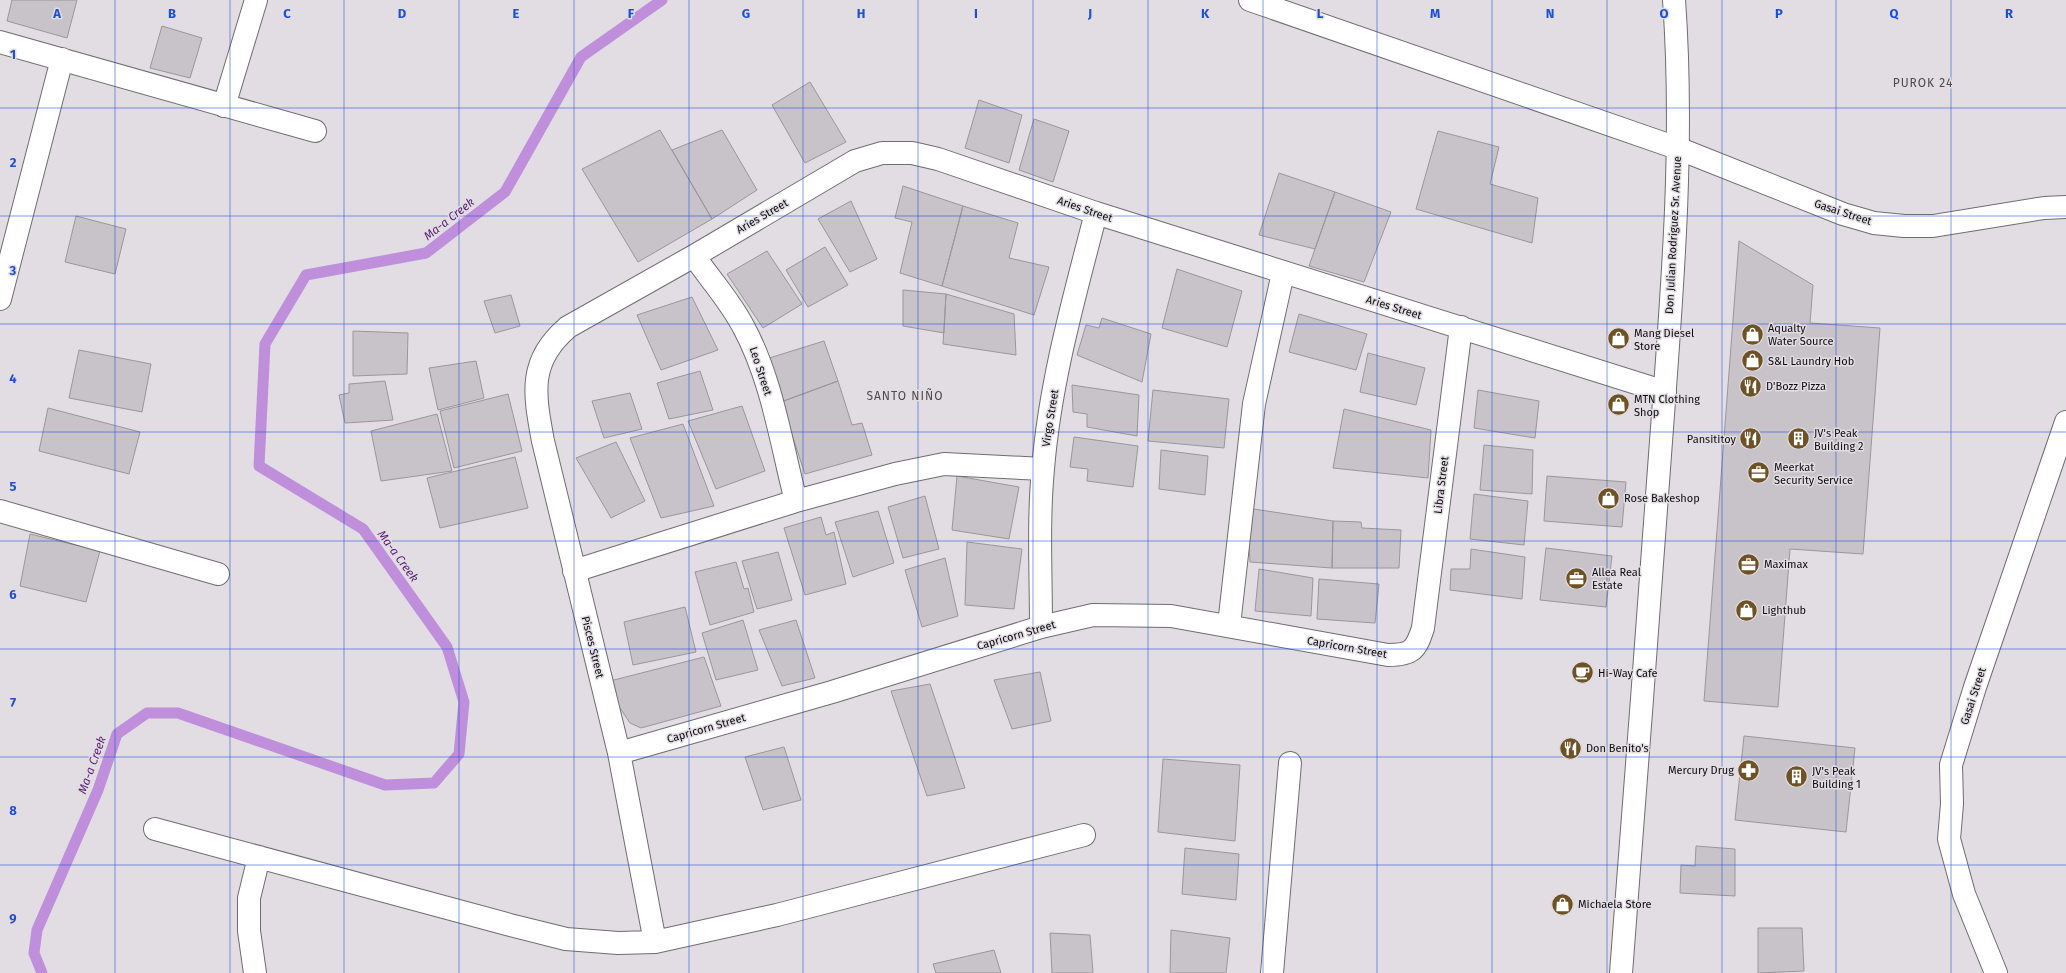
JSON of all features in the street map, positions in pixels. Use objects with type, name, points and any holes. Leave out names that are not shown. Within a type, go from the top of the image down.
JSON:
[{"type":"street","points":[[224,106],[256,0]]},
{"type":"street","name":"Gasai Street","points":[[1252,0],[1677,148],[1844,214],[1874,223],[1904,226],[1934,226],[2044,208],[2066,208]]},
{"type":"street","name":"Don Julian Rodriguez Sr. Avenue","points":[[1622,973],[1665,392],[1677,148],[1678,86],[1674,0]]},
{"type":"street","points":[[0,42],[315,131]]},
{"type":"street","points":[[0,299],[62,60]]},
{"type":"street","name":"Aries Street","points":[[544,354],[554,339],[568,327],[694,256],[855,161],[882,153],[912,153],[938,159],[1096,213],[1665,392]]},
{"type":"street","name":"Virgo Street","points":[[1041,627],[1041,503],[1043,468],[1050,413],[1058,369],[1096,213]]},
{"type":"street","name":"Leo Street","points":[[694,256],[742,325],[754,349],[764,376],[796,501]]},
{"type":"street","points":[[1229,625],[1254,404],[1284,273]]},
{"type":"street","name":"Libra Street","points":[[1419,642],[1423,628],[1461,327]]},
{"type":"street","name":"Pisces Street","points":[[544,354],[538,368],[538,412],[574,571],[619,753],[655,942]]},
{"type":"street","name":"Gasai Street","points":[[1996,973],[1964,894],[1949,839],[1952,804],[1951,765],[1975,687],[2066,422]]},
{"type":"street","points":[[574,571],[796,501],[895,474],[944,464],[1043,468]]},
{"type":"street","points":[[0,511],[218,574]]},
{"type":"street","name":"Capricorn Street","points":[[619,753],[832,692],[1041,627],[1093,615],[1171,616],[1229,625],[1388,655],[1402,655],[1412,651],[1419,642]]},
{"type":"street","points":[[1272,973],[1290,763]]},
{"type":"street","points":[[156,829],[566,938],[618,942],[655,942],[777,915],[1084,835]]},
{"type":"street","points":[[255,973],[249,930],[249,898],[259,856]]},
{"type":"building","points":[[12,0],[77,0],[67,38],[7,21]]},
{"type":"building","points":[[162,26],[202,38],[190,78],[150,68]]},
{"type":"building","points":[[810,82],[846,142],[805,163],[772,105]]},
{"type":"building","points":[[979,100],[1022,115],[1009,163],[965,148]]},
{"type":"building","points":[[1034,119],[1069,131],[1053,182],[1019,170]]},
{"type":"building","points":[[660,130],[712,219],[638,262],[582,169]]},
{"type":"building","points":[[722,130],[757,190],[712,219],[672,150]]},
{"type":"building","points":[[1438,131],[1499,147],[1490,184],[1538,198],[1532,243],[1416,209]]},
{"type":"building","points":[[1279,173],[1335,192],[1315,249],[1259,235]]},
{"type":"building","points":[[903,186],[963,206],[942,286],[900,273],[912,222],[895,218]]},
{"type":"building","points":[[1335,192],[1391,212],[1364,282],[1309,266]]},
{"type":"building","points":[[851,201],[877,259],[850,272],[818,219]]},
{"type":"building","points":[[963,206],[1018,223],[1009,258],[1049,267],[1034,315],[942,286]]},
{"type":"building","points":[[76,216],[126,229],[115,274],[65,262]]},
{"type":"building","name":"JV's Peak Building 2","points":[[1739,241],[1813,285],[1810,323],[1880,328],[1863,554],[1790,549],[1778,707],[1704,701]]},
{"type":"building","points":[[825,247],[848,285],[808,307],[786,270]]},
{"type":"building","points":[[767,251],[802,304],[763,328],[727,274]]},
{"type":"building","points":[[1177,269],[1242,291],[1227,347],[1162,328]]},
{"type":"building","points":[[903,290],[946,294],[944,333],[903,326]]},
{"type":"building","points":[[946,294],[1014,314],[1016,355],[943,344]]},
{"type":"building","points":[[511,295],[520,326],[495,333],[484,301]]},
{"type":"building","points":[[692,297],[718,350],[661,370],[637,315]]},
{"type":"building","points":[[1299,314],[1367,334],[1356,370],[1289,352]]},
{"type":"building","points":[[1102,318],[1151,334],[1142,382],[1077,355],[1086,325],[1099,328]]},
{"type":"building","points":[[353,331],[408,333],[407,374],[353,376]]},
{"type":"building","points":[[824,341],[838,381],[781,402],[766,359]]},
{"type":"building","points":[[79,350],[151,364],[142,412],[69,398]]},
{"type":"building","points":[[1368,353],[1425,368],[1416,405],[1360,392]]},
{"type":"building","points":[[476,361],[484,398],[438,410],[429,368]]},
{"type":"building","points":[[700,371],[713,410],[669,419],[657,383]]},
{"type":"building","points":[[385,381],[393,420],[345,423],[339,395],[349,393],[349,384]]},
{"type":"building","points":[[838,381],[852,425],[862,423],[872,455],[805,474],[781,402]]},
{"type":"building","points":[[1072,385],[1139,395],[1137,436],[1087,427],[1087,414],[1073,412]]},
{"type":"building","points":[[1153,390],[1229,399],[1224,448],[1148,441]]},
{"type":"building","points":[[1478,390],[1539,401],[1535,438],[1474,428]]},
{"type":"building","points":[[630,393],[642,429],[604,438],[592,401]]},
{"type":"building","points":[[508,394],[522,451],[454,468],[440,411]]},
{"type":"building","points":[[742,406],[765,471],[716,489],[688,421]]},
{"type":"building","points":[[48,408],[140,432],[129,474],[39,451]]},
{"type":"building","points":[[1344,409],[1431,430],[1428,478],[1333,468]]},
{"type":"building","points":[[437,414],[452,471],[381,481],[371,431]]},
{"type":"building","points":[[683,424],[714,506],[661,518],[630,438]]},
{"type":"building","points":[[1074,437],[1138,446],[1133,487],[1087,481],[1088,469],[1070,467]]},
{"type":"building","points":[[616,442],[645,501],[611,518],[576,458]]},
{"type":"building","points":[[1484,445],[1533,450],[1532,494],[1480,490]]},
{"type":"building","points":[[1161,450],[1208,456],[1205,495],[1159,489]]},
{"type":"building","points":[[515,457],[528,508],[440,528],[427,478]]},
{"type":"building","points":[[957,476],[1019,487],[1009,539],[952,530]]},
{"type":"building","points":[[1547,476],[1626,482],[1622,527],[1544,521]]},
{"type":"building","points":[[1474,494],[1528,501],[1524,545],[1470,539]]},
{"type":"building","points":[[925,496],[939,549],[903,558],[888,507]]},
{"type":"building","points":[[1247,508],[1333,521],[1332,568],[1250,562]]},
{"type":"building","points":[[878,511],[894,563],[853,577],[835,522]]},
{"type":"building","points":[[821,517],[826,535],[834,532],[846,584],[805,595],[784,528]]},
{"type":"building","points":[[1333,521],[1361,522],[1362,528],[1401,530],[1399,568],[1332,568]]},
{"type":"building","points":[[30,534],[100,551],[86,602],[20,586]]},
{"type":"building","points":[[967,542],[1022,549],[1014,609],[965,605]]},
{"type":"building","name":"Allea Real Estate","points":[[1546,548],[1612,556],[1606,607],[1540,600]]},
{"type":"building","points":[[1471,549],[1525,557],[1522,599],[1450,590],[1451,569],[1470,569]]},
{"type":"building","points":[[778,552],[792,600],[757,609],[742,561]]},
{"type":"building","points":[[945,558],[958,616],[922,627],[905,570]]},
{"type":"building","points":[[736,562],[744,589],[748,588],[754,612],[710,625],[695,572]]},
{"type":"building","points":[[1259,569],[1313,578],[1311,616],[1255,611]]},
{"type":"building","points":[[1319,579],[1379,584],[1375,623],[1317,619]]},
{"type":"building","points":[[685,607],[696,652],[633,665],[624,622]]},
{"type":"building","points":[[743,620],[758,670],[716,680],[702,633]]},
{"type":"building","points":[[796,620],[815,678],[782,686],[759,630]]},
{"type":"building","points":[[704,657],[721,706],[641,728],[630,723],[618,705],[610,681]]},
{"type":"building","points":[[1040,672],[1051,721],[1012,729],[994,680]]},
{"type":"building","points":[[930,684],[965,788],[927,796],[891,691]]},
{"type":"building","name":"JV's Peak Building 1","points":[[1744,736],[1855,748],[1846,832],[1735,820]]},
{"type":"building","points":[[784,747],[801,800],[763,810],[745,757]]},
{"type":"building","points":[[1163,759],[1240,765],[1235,841],[1158,832]]},
{"type":"building","points":[[1696,846],[1735,849],[1735,896],[1680,893],[1681,865],[1695,866]]},
{"type":"building","points":[[1185,848],[1239,854],[1236,900],[1182,894]]},
{"type":"building","points":[[1758,928],[1802,928],[1804,971],[1758,973]]},
{"type":"building","points":[[1171,930],[1230,938],[1226,973],[1170,973]]},
{"type":"building","points":[[1050,933],[1090,935],[1093,973],[1052,973]]},
{"type":"building","points":[[994,950],[1001,973],[936,973],[933,964]]},
{"type":"waterway","name":"Ma-a Creek","points":[[42,973],[34,953],[37,930],[98,790],[117,734],[147,713],[178,713],[385,785],[434,783],[459,754],[464,702],[447,647],[363,529],[259,466],[265,344],[306,275],[426,253],[505,192],[581,57],[662,0]]},
{"type":"place","name":"Aqualty Water Source","points":[[1753,334]]},
{"type":"place","name":"Mang Diesel Store","points":[[1618,339]]},
{"type":"place","name":"S&L Laundry Hob","points":[[1752,361]]},
{"type":"place","name":"D'Bozz Pizza","points":[[1750,386]]},
{"type":"place","name":"MTN Clothing Shop","points":[[1619,405]]},
{"type":"place","name":"Pansititoy","points":[[1751,439]]},
{"type":"place","name":"JV's Peak Building 2","points":[[1798,439]]},
{"type":"place","name":"Meerkat Security Service","points":[[1759,473]]},
{"type":"place","name":"Rose Bakeshop","points":[[1608,498]]},
{"type":"place","name":"Maximax","points":[[1749,564]]},
{"type":"place","name":"Allea Real Estate","points":[[1576,578]]},
{"type":"place","name":"Lighthub","points":[[1746,610]]},
{"type":"place","name":"Hi-Way Cafe","points":[[1583,673]]},
{"type":"place","name":"Don Benito's","points":[[1570,748]]},
{"type":"place","name":"Mercury Drug","points":[[1749,770]]},
{"type":"place","name":"JV's Peak Building 1","points":[[1796,777]]},
{"type":"place","name":"Michaela Store","points":[[1563,904]]},
{"type":"district","name":"PUROK 24","points":[[1923,83]]},
{"type":"district","name":"SANTO NIÑO","points":[[905,396]]}]
